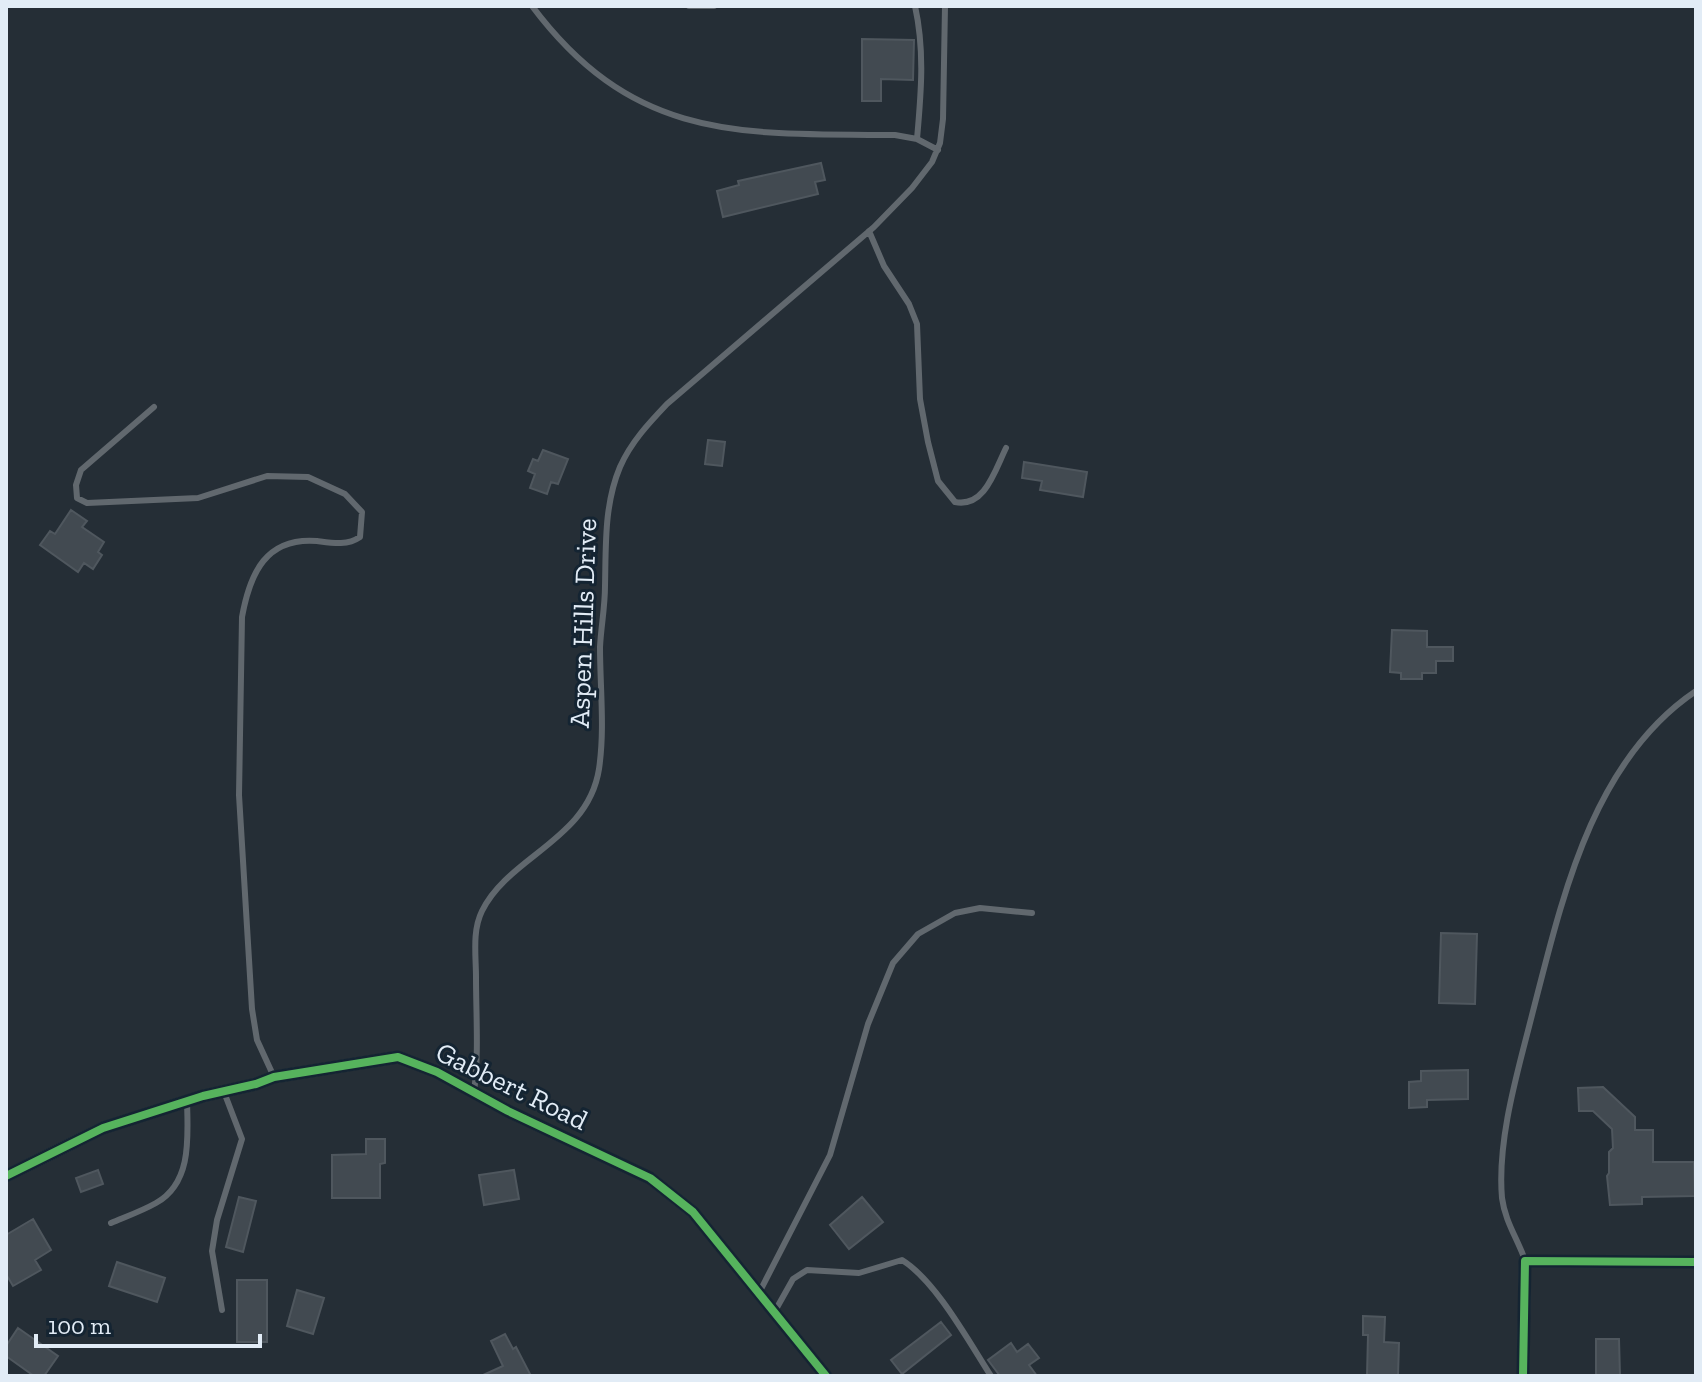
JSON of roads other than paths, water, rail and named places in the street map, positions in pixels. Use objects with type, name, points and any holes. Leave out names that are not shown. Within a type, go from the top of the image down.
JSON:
[{"type":"street","name":"Gabbert Road","points":[[6,1176],[103,1128],[187,1102],[274,1077],[398,1057],[437,1072],[629,1167],[676,1196],[693,1212],[826,1376]]},
{"type":"street","points":[[1523,1376],[1525,1261],[1696,1262]]},
{"type":"lane","points":[[532,6],[548,28],[585,65],[646,105],[688,121],[755,132],[895,135],[917,139],[938,150]]},
{"type":"lane","points":[[689,6],[714,6]]},
{"type":"lane","points":[[915,6],[922,43],[917,139]]},
{"type":"lane","name":"Aspen Hills Drive","points":[[474,1092],[477,1068],[475,939],[480,913],[495,888],[542,852],[574,819],[591,794],[599,770],[602,721],[600,644],[605,598],[607,516],[621,465],[647,426],[667,404],[869,231],[912,188],[932,162],[938,150],[943,119],[945,6]]},
{"type":"lane","points":[[869,231],[884,266],[909,304],[917,324],[920,399],[928,442],[943,490],[955,502],[971,502],[984,492],[1006,448]]},
{"type":"lane","points":[[154,407],[81,470],[76,485],[77,498],[87,503],[198,498],[267,476],[308,477],[345,494],[362,512],[360,537],[353,542],[305,540],[283,544],[271,552],[247,589],[242,617],[239,795],[252,1009],[257,1040],[274,1077]]},
{"type":"lane","points":[[1525,1261],[1505,1214],[1502,1176],[1508,1125],[1523,1052],[1554,929],[1582,842],[1603,801],[1629,759],[1663,719],[1696,691]]},
{"type":"lane","points":[[759,1293],[830,1155],[868,1024],[893,963],[918,934],[955,913],[980,908],[1032,913]]},
{"type":"lane","points":[[222,1310],[212,1251],[217,1220],[242,1139],[224,1092]]},
{"type":"lane","points":[[111,1223],[157,1203],[176,1185],[186,1156],[187,1102]]},
{"type":"lane","points":[[775,1311],[793,1279],[807,1270],[859,1273],[902,1260],[914,1268],[931,1288],[991,1376]]}]
